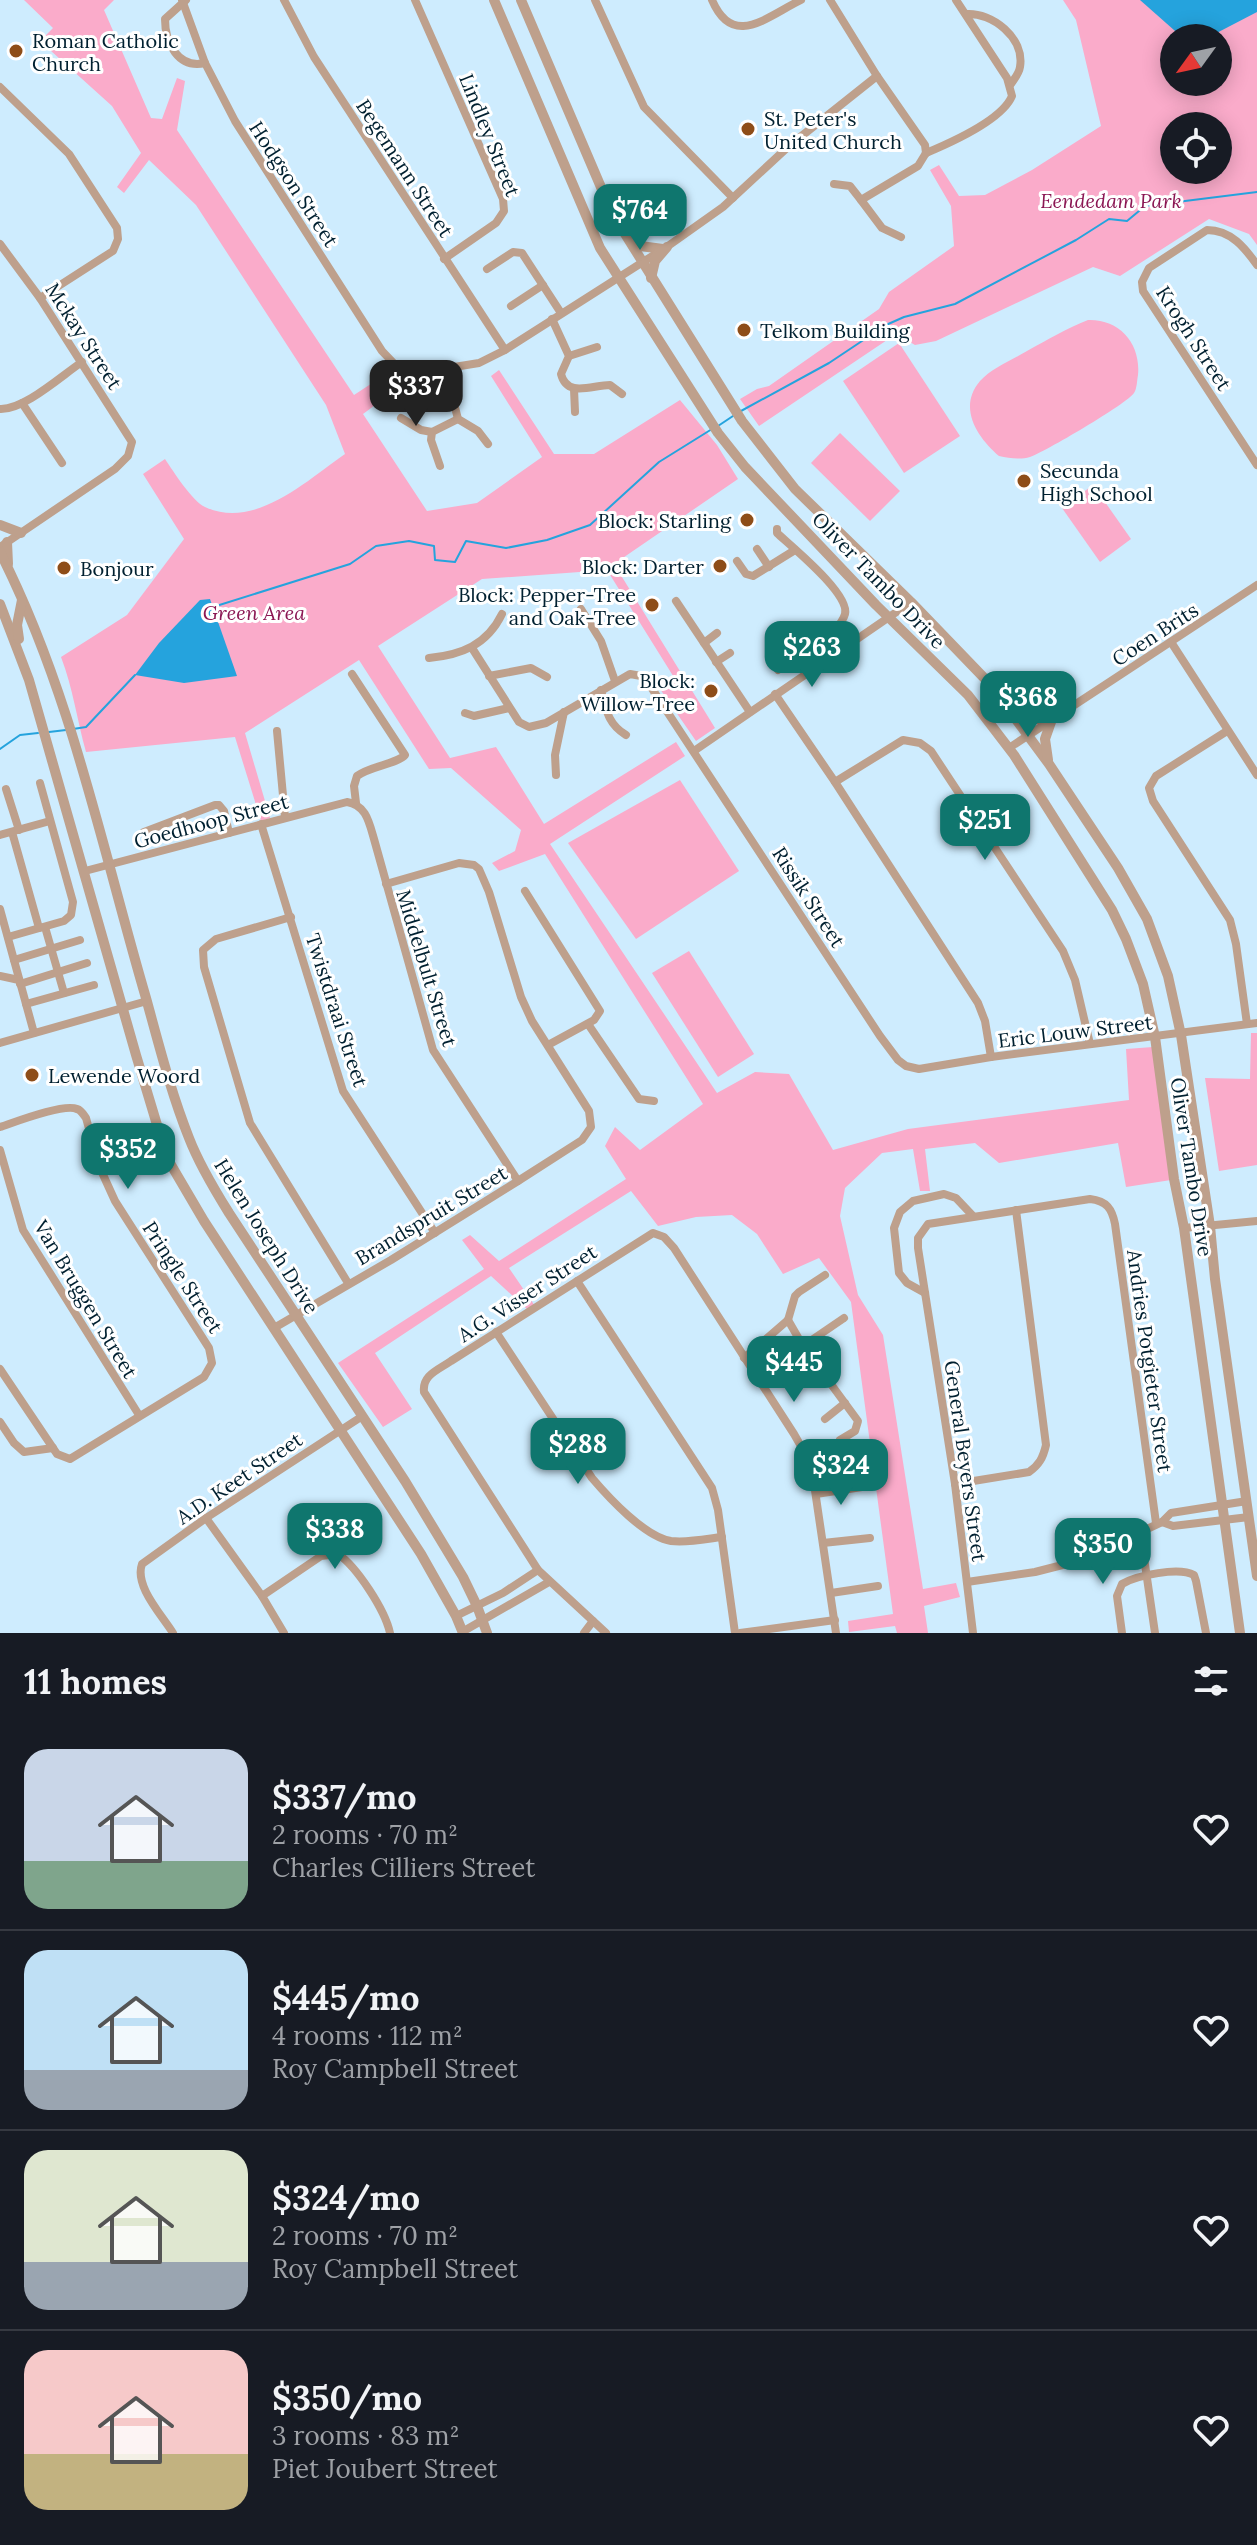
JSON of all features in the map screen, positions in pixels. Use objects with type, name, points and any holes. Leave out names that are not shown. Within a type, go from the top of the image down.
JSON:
[{"type":"street","points":[[183,0],[165,19],[166,32],[181,60],[191,65],[205,63]]},
{"type":"street","name":"Hodgson Street","points":[[183,0],[205,63],[235,121],[382,351],[402,372],[445,369]]},
{"type":"street","name":"Begemann Street","points":[[284,0],[314,57],[505,350]]},
{"type":"street","name":"Lindley Street","points":[[415,0],[503,199],[504,211],[496,223],[444,259]]},
{"type":"street","name":"Oliver Tambo Drive","points":[[494,0],[600,248],[718,433],[745,467],[968,695],[1009,748],[1119,925],[1143,984],[1155,1037],[1240,1633]]},
{"type":"street","name":"Oliver Tambo Drive","points":[[521,0],[612,213],[742,421],[795,489],[989,683],[1029,734],[1118,868],[1147,919],[1168,976],[1181,1035],[1257,1576]]},
{"type":"street","points":[[595,0],[644,107],[733,198]]},
{"type":"street","points":[[712,0],[726,24],[738,28],[801,0]]},
{"type":"street","points":[[830,0],[925,145],[925,159],[918,166],[861,200]]},
{"type":"street","points":[[926,153],[951,143],[979,126],[1002,109],[1012,96],[1011,84],[956,0]]},
{"type":"street","points":[[966,14],[978,13],[990,18],[1010,36],[1020,61],[1018,74],[1011,84]]},
{"type":"street","points":[[488,444],[478,431],[458,419],[445,369],[488,361],[665,248],[733,198],[789,146],[877,76]]},
{"type":"street","points":[[0,87],[69,154],[117,228],[118,239],[113,251],[40,298]]},
{"type":"street","points":[[834,184],[850,186],[882,228],[901,237]]},
{"type":"street","points":[[621,228],[640,246],[665,248]]},
{"type":"street","name":"Krogh Street","points":[[1257,265],[1243,245],[1213,229],[1149,268],[1142,282],[1143,291],[1257,465]]},
{"type":"street","name":"Mckay Street","points":[[0,244],[40,298],[128,433],[131,449],[115,469],[21,533]]},
{"type":"street","points":[[651,279],[655,261],[665,248]]},
{"type":"street","points":[[487,269],[519,251],[561,313]]},
{"type":"street","points":[[511,306],[543,285]]},
{"type":"street","points":[[552,319],[569,356]]},
{"type":"street","points":[[597,347],[569,356],[561,374],[562,380],[574,389],[610,385],[622,394]]},
{"type":"street","points":[[0,409],[22,403],[82,362]]},
{"type":"street","points":[[574,389],[575,412]]},
{"type":"street","points":[[22,403],[62,463]]},
{"type":"street","points":[[401,418],[421,430],[432,432],[458,419]]},
{"type":"street","points":[[432,432],[431,440],[440,466]]},
{"type":"street","points":[[0,525],[21,533]]},
{"type":"street","points":[[777,529],[777,533],[824,577],[845,605],[846,613],[839,625],[778,670]]},
{"type":"street","points":[[2,547],[21,533]]},
{"type":"street","name":"Helen Joseph Drive","points":[[2,547],[57,684],[188,1137],[204,1172],[405,1481],[463,1577],[485,1627]]},
{"type":"street","points":[[757,549],[769,567]]},
{"type":"street","points":[[737,561],[749,576],[795,550]]},
{"type":"street","name":"Coen Brits","points":[[1009,748],[1257,586]]},
{"type":"street","points":[[20,653],[17,625],[23,599]]},
{"type":"street","points":[[676,601],[750,712]]},
{"type":"street","points":[[694,751],[911,602]]},
{"type":"street","points":[[0,604],[20,653],[167,1158],[183,1187],[421,1554],[456,1616],[462,1633],[485,1627],[549,1582]]},
{"type":"street","points":[[472,648],[519,722],[529,727],[537,726],[615,681],[601,641],[581,609]]},
{"type":"street","points":[[429,658],[457,654],[472,648],[490,633],[502,614]]},
{"type":"street","points":[[704,643],[717,633]]},
{"type":"street","points":[[1171,642],[1257,775]]},
{"type":"street","points":[[809,649],[819,666]]},
{"type":"street","points":[[716,662],[730,653]]},
{"type":"street","points":[[489,676],[531,668],[547,677]]},
{"type":"street","points":[[351,802],[357,776],[405,755],[352,674]]},
{"type":"street","name":"Rissik Street","points":[[615,681],[635,674],[647,681],[898,1060]]},
{"type":"street","points":[[601,690],[610,722],[626,735]]},
{"type":"street","points":[[775,694],[978,1003],[985,1021],[991,1057]]},
{"type":"street","points":[[1008,707],[1017,715],[1050,721],[1045,739],[1049,764]]},
{"type":"street","points":[[465,713],[474,716],[509,708]]},
{"type":"street","points":[[556,775],[555,755],[564,712]]},
{"type":"street","points":[[277,731],[285,817]]},
{"type":"street","points":[[1227,731],[1156,776],[1149,788],[1157,808],[1230,920],[1252,1024]]},
{"type":"street","points":[[835,782],[903,740],[920,743],[931,751],[1063,951],[1075,980],[1090,1044]]},
{"type":"street","points":[[4,931],[42,927],[64,921],[71,915],[73,902],[40,783]]},
{"type":"street","points":[[6,789],[42,927],[64,993]]},
{"type":"street","name":"Goedhoop Street","points":[[85,871],[351,802]]},
{"type":"street","name":"Middelbult Street","points":[[351,802],[365,812],[369,822],[433,1050],[518,1181]]},
{"type":"street","points":[[144,832],[215,805],[224,811],[229,833]]},
{"type":"street","points":[[0,835],[50,821]]},
{"type":"street","name":"Twistdraai Street","points":[[261,824],[343,1091],[435,1233]]},
{"type":"street","points":[[386,884],[459,863],[479,869],[521,997],[548,1045],[588,1024],[598,1016],[598,1006],[525,891]]},
{"type":"street","points":[[0,909],[34,1033]]},
{"type":"street","points":[[291,917],[216,939],[203,950],[204,967],[250,1123],[348,1283]]},
{"type":"street","points":[[14,960],[80,940]]},
{"type":"street","points":[[0,976],[20,982],[87,963]]},
{"type":"street","points":[[26,1004],[94,985]]},
{"type":"street","points":[[0,1043],[147,1001]]},
{"type":"street","points":[[588,1024],[639,1099],[654,1101]]},
{"type":"street","name":"Eric Louw Street","points":[[898,1060],[919,1069],[1252,1024]]},
{"type":"street","name":"Brandspruit Street","points":[[274,1328],[435,1233],[582,1140],[591,1127],[592,1118],[548,1045]]},
{"type":"street","name":"Pringle Street","points":[[0,1127],[63,1108],[76,1108],[82,1112],[100,1168],[115,1201],[209,1348],[212,1363],[204,1377],[139,1415]]},
{"type":"street","name":"Van Bruggen Street","points":[[0,1150],[23,1230],[139,1415]]},
{"type":"street","points":[[925,1293],[907,1283],[899,1273],[894,1236],[900,1212],[913,1201],[944,1194],[956,1198],[973,1216],[1016,1210],[1046,1445],[1038,1466],[1029,1472],[955,1484]]},
{"type":"street","name":"Andries Potgieter Street","points":[[1016,1210],[1090,1199],[1101,1200],[1108,1205],[1115,1224],[1159,1522]]},
{"type":"street","name":"General Beyers Street","points":[[973,1216],[928,1224],[918,1238],[955,1484],[973,1633]]},
{"type":"street","points":[[1184,1228],[1257,1221]]},
{"type":"street","name":"A.G. Visser Street","points":[[538,1570],[424,1392],[423,1383],[427,1377],[646,1235],[659,1234],[674,1248],[744,1358]]},
{"type":"street","points":[[825,1275],[795,1296],[788,1320],[744,1358],[803,1448],[811,1468],[836,1633]]},
{"type":"street","points":[[577,1281],[712,1488],[737,1633],[835,1620]]},
{"type":"street","points":[[803,1346],[844,1318]]},
{"type":"street","points":[[788,1320],[859,1424],[855,1431],[840,1440]]},
{"type":"street","points":[[496,1332],[592,1478],[606,1494],[658,1537],[684,1541],[722,1537]]},
{"type":"street","points":[[0,1370],[53,1448],[66,1459],[75,1458],[139,1415]]},
{"type":"street","points":[[825,1419],[845,1403]]},
{"type":"street","name":"A.D. Keet Street","points":[[173,1633],[144,1586],[140,1570],[150,1557],[361,1417]]},
{"type":"street","points":[[0,1422],[24,1452],[53,1448]]},
{"type":"street","points":[[816,1494],[862,1487]]},
{"type":"street","points":[[967,1582],[1035,1572],[1078,1561],[1159,1522],[1171,1513],[1247,1501]]},
{"type":"street","points":[[1159,1522],[1173,1526],[1249,1517]]},
{"type":"street","points":[[206,1518],[262,1596],[284,1633]]},
{"type":"street","points":[[1140,1530],[1155,1633]]},
{"type":"street","points":[[823,1543],[870,1538]]},
{"type":"street","points":[[262,1596],[321,1556],[338,1554],[347,1561],[380,1608],[390,1633]]},
{"type":"street","points":[[456,1616],[538,1570],[606,1633]]},
{"type":"street","points":[[1122,1633],[1118,1590],[1129,1580],[1146,1575],[1184,1571],[1194,1575],[1206,1633]]},
{"type":"street","points":[[831,1593],[878,1586]]},
{"type":"street","points":[[584,1633],[593,1621]]},
{"type":"green space","name":"Green Area","points":[[24,0],[114,0],[104,10],[151,118],[162,119],[177,78],[185,81],[177,130],[354,395],[386,374],[402,385],[363,414],[427,511],[477,503],[542,457],[491,376],[499,370],[554,454],[594,454],[680,400],[717,445],[738,479],[614,564],[715,728],[696,741],[660,689],[675,679],[607,570],[482,579],[378,646],[450,758],[496,747],[544,824],[676,742],[685,756],[550,844],[717,1093],[755,1072],[789,1074],[833,1150],[908,1129],[1129,1100],[1126,1049],[1153,1047],[1171,1180],[1126,1187],[1118,1143],[999,1163],[975,1143],[925,1149],[930,1191],[920,1191],[913,1149],[882,1153],[845,1188],[840,1216],[858,1295],[883,1335],[923,1589],[956,1583],[960,1597],[924,1606],[928,1633],[897,1633],[895,1626],[849,1632],[848,1621],[893,1614],[851,1302],[819,1258],[783,1274],[757,1234],[732,1215],[696,1217],[658,1226],[631,1191],[509,1268],[535,1306],[528,1310],[491,1276],[375,1353],[412,1409],[383,1427],[338,1363],[484,1269],[462,1240],[470,1235],[499,1261],[626,1179],[605,1146],[615,1127],[640,1150],[703,1104],[545,854],[499,871],[492,863],[515,851],[521,830],[451,768],[429,769],[359,660],[245,733],[270,818],[261,821],[235,737],[86,752],[61,657],[127,615],[184,539],[143,474],[165,459],[200,504],[224,512],[242,512],[261,507],[297,489],[345,454],[326,405],[196,205],[149,160],[124,193],[117,187],[141,153],[112,106],[40,41],[53,28]]},
{"type":"green space","name":"Eendedam Park","points":[[1063,0],[1257,0],[1257,245],[1249,234],[1209,219],[1120,276],[1093,267],[936,341],[915,345],[896,334],[759,426],[740,399],[769,386],[879,309],[889,292],[954,246],[951,206],[930,170],[939,165],[959,196],[985,195],[1032,170],[1101,126],[1076,20]]},
{"type":"green space","points":[[1088,320],[1110,324],[1132,344],[1138,364],[1134,393],[1102,417],[1038,454],[1022,458],[999,456],[973,422],[970,402],[973,391],[980,381],[1002,364]]},
{"type":"green space","points":[[899,343],[960,436],[904,473],[843,381]]},
{"type":"green space","points":[[840,433],[900,491],[870,521],[811,463]]},
{"type":"green space","points":[[1093,485],[1131,539],[1100,562],[1062,508]]},
{"type":"green space","points":[[680,780],[739,871],[636,939],[568,843]]},
{"type":"green space","points":[[689,951],[754,1054],[718,1077],[652,973]]},
{"type":"green space","points":[[1251,1033],[1257,1033],[1257,1165],[1219,1171],[1205,1078],[1250,1079]]},
{"type":"water","points":[[1140,0],[1257,0],[1257,12],[1232,25],[1167,24]]},
{"type":"water","points":[[210,599],[237,676],[184,683],[135,675],[159,643],[200,600]]},
{"type":"waterway","points":[[741,411],[829,363],[886,325],[904,317],[955,304],[1076,240],[1109,219],[1127,221],[1145,206],[1257,192]]},
{"type":"waterway","points":[[718,426],[733,416]]},
{"type":"waterway","points":[[213,607],[350,564],[376,546],[409,541],[434,546],[435,560],[455,562],[466,541],[506,548],[547,540],[590,525],[659,462],[712,429]]},
{"type":"waterway","points":[[73,729],[86,727],[135,675]]},
{"type":"waterway","points":[[49,732],[66,730]]},
{"type":"waterway","points":[[0,749],[20,735],[38,733]]},
{"type":"place","name":"Roman Catholic Church","points":[[16,51]]},
{"type":"place","name":"St. Peter's United Church","points":[[748,129]]},
{"type":"place","name":"Telkom Building","points":[[744,330]]},
{"type":"place","name":"Secunda High School","points":[[1024,481]]},
{"type":"place","name":"Block: Starling","points":[[747,520]]},
{"type":"place","name":"Block: Darter","points":[[720,566]]},
{"type":"place","name":"Bonjour","points":[[64,568]]},
{"type":"place","name":"Block: Pepper-Tree and Oak-Tree","points":[[652,605]]},
{"type":"place","name":"Block: Willow-Tree","points":[[711,691]]},
{"type":"place","name":"Lewende Woord","points":[[32,1075]]}]
